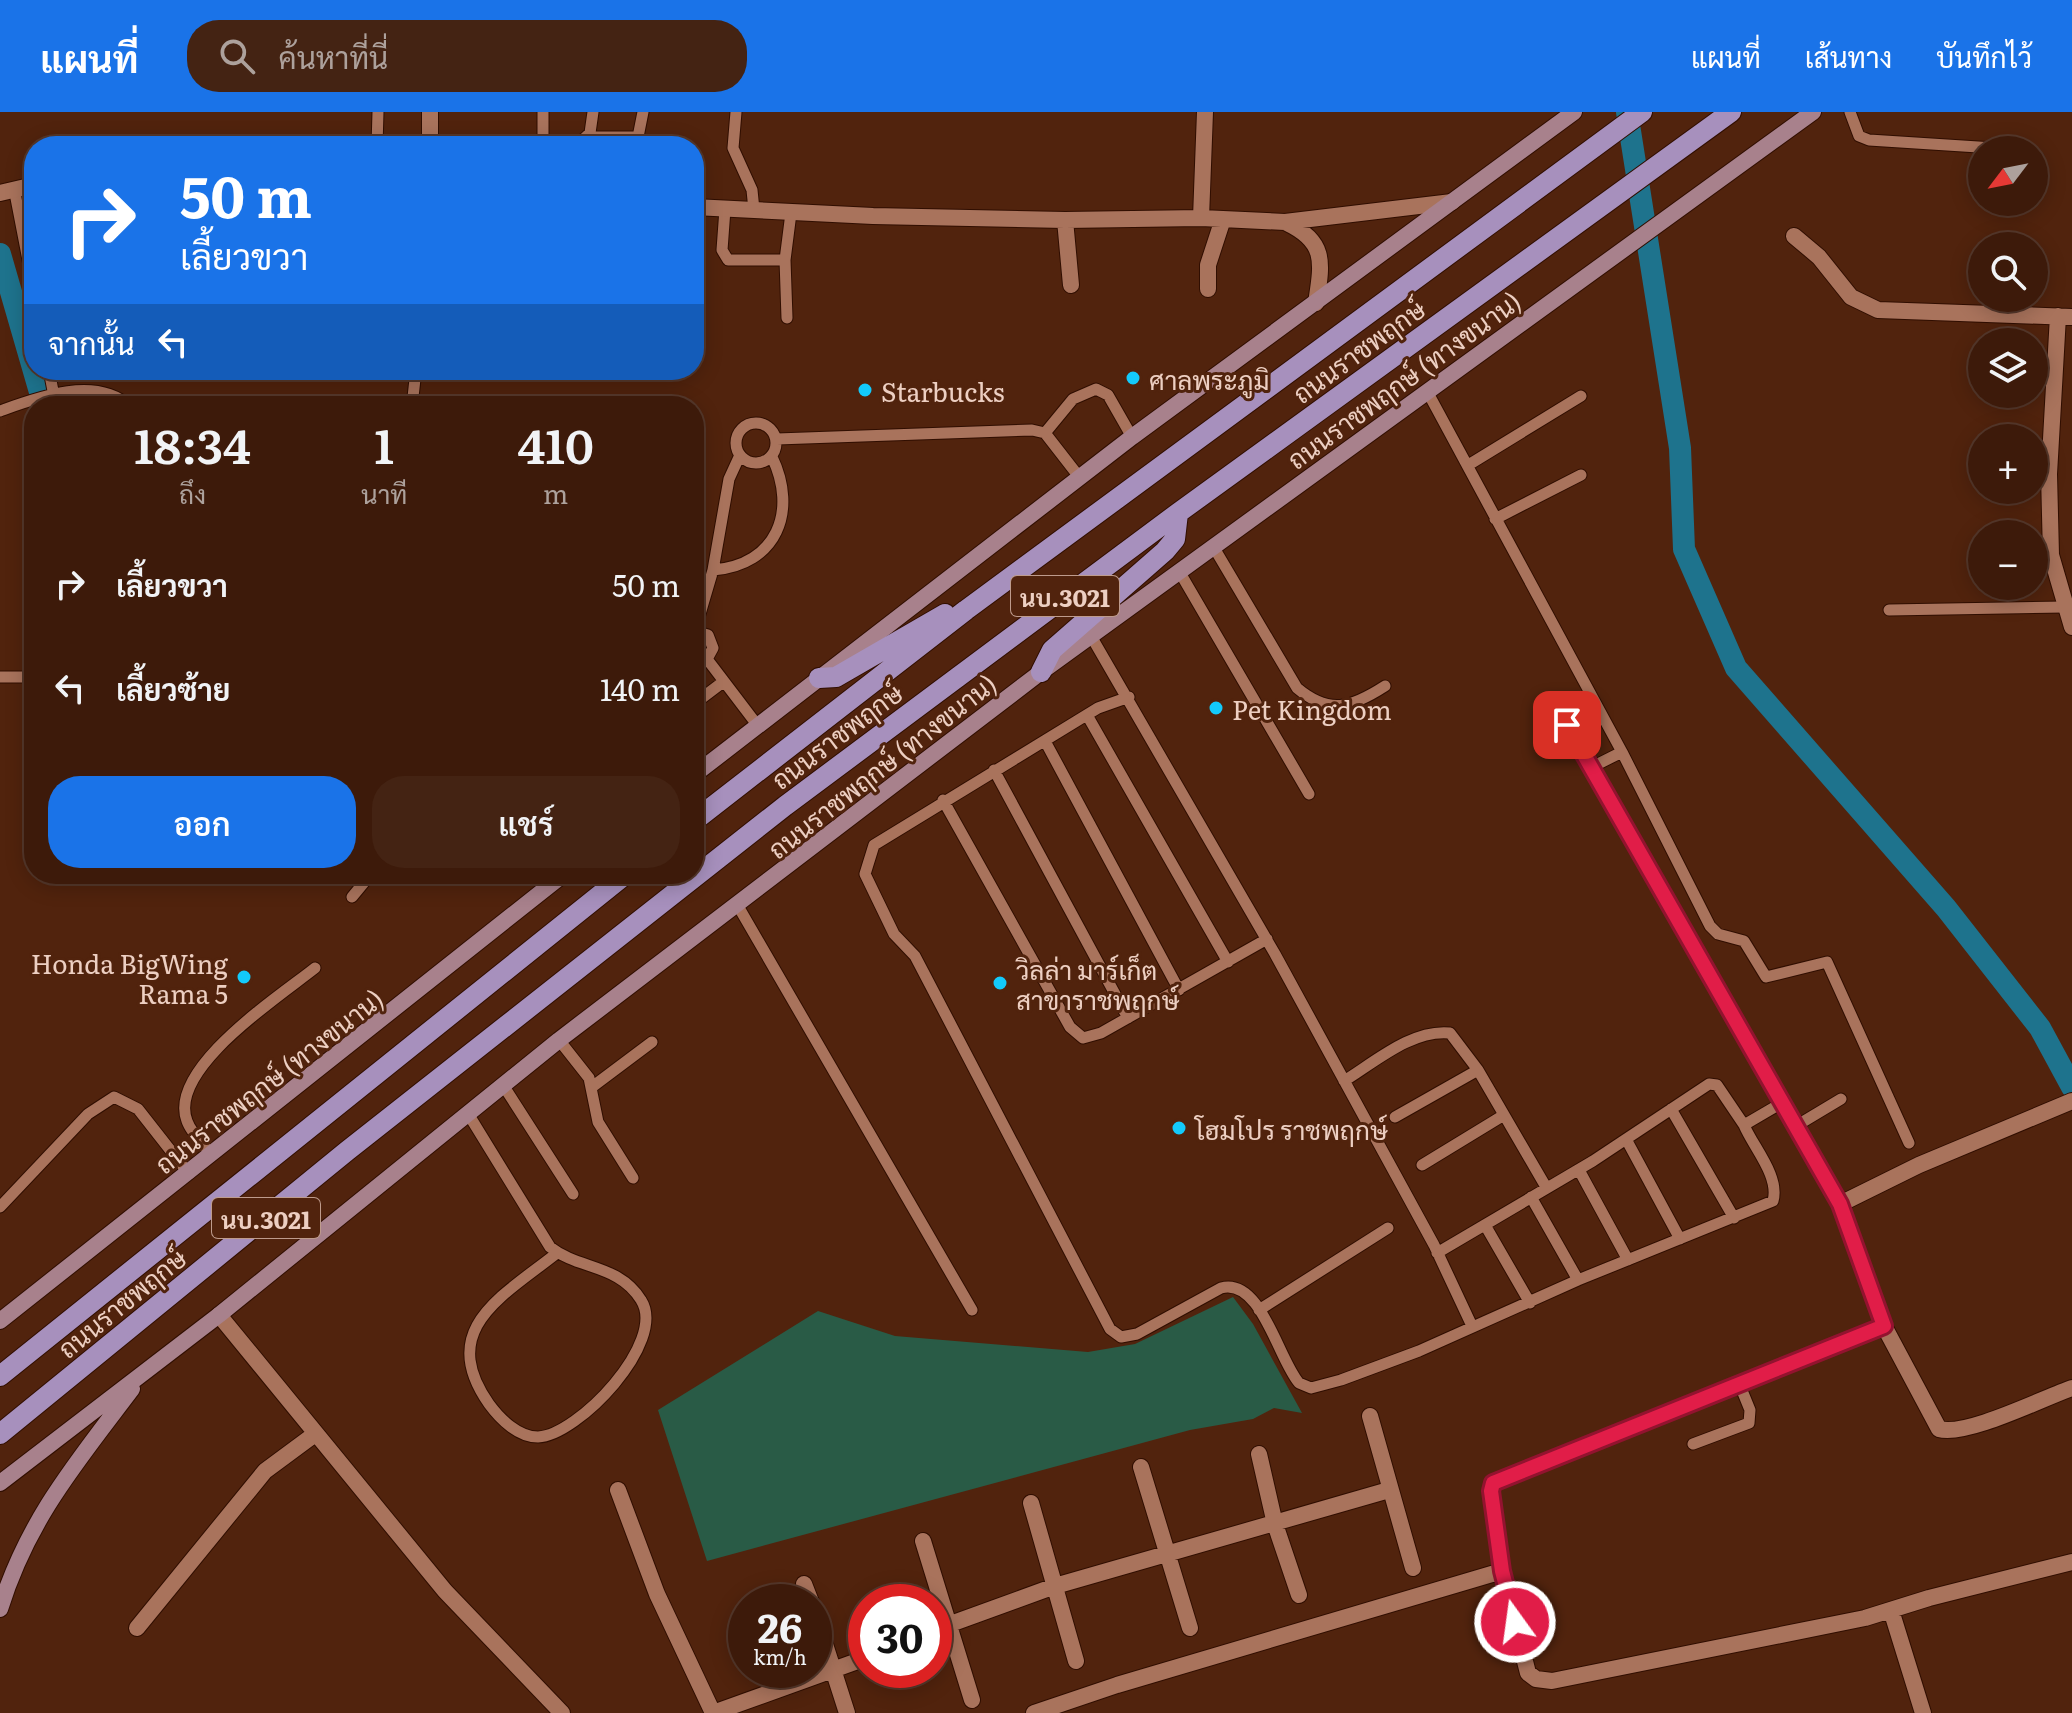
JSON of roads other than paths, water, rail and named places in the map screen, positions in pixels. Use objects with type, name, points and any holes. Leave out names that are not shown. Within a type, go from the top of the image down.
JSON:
[{"type":"main road","name":"นบ.3021","points":[[704,767],[1132,437],[1574,112]]},
{"type":"main road","name":"ถนนราชพฤกษ์","points":[[704,813],[966,610],[1642,112]]},
{"type":"main road","name":"ถนนราชพฤกษ์","points":[[704,870],[1178,513],[1731,112]]},
{"type":"main road","name":"ถนนราชพฤกษ์ (ทางขนาน)","points":[[0,1483],[140,1378],[559,1040],[1041,672],[1813,112]]},
{"type":"main road","points":[[1041,672],[1052,650],[1165,551],[1175,539],[1178,513]]},
{"type":"main road","points":[[819,678],[836,677],[938,616],[966,610]]},
{"type":"main road","name":"ถนนราชพฤกษ์ (ทางขนาน)","points":[[0,1321],[7,1311],[189,1174],[547,884]]},
{"type":"main road","name":"ถนนราชพฤกษ์","points":[[0,1376],[614,884]]},
{"type":"main road","name":"ถนนราชพฤกษ์","points":[[0,1434],[347,1151],[686,884]]},
{"type":"main road","points":[[0,1609],[22,1546],[46,1503],[140,1378]]},
{"type":"street","points":[[430,112],[430,136]]},
{"type":"street","points":[[1201,218],[1205,112]]},
{"type":"street","points":[[704,208],[1065,220],[1201,218],[1285,222],[1452,202]]},
{"type":"street","points":[[1208,289],[1208,265],[1223,219]]},
{"type":"street","points":[[1065,220],[1071,285]]},
{"type":"street","points":[[1285,222],[1305,232],[1319,254],[1322,268],[1316,303]]},
{"type":"street","points":[[1794,236],[1819,257],[1851,297],[1878,310],[2065,316],[2049,474],[2051,555],[2072,627]]},
{"type":"street","points":[[2072,1101],[2050,1108],[1840,1204],[1884,1326],[1939,1429],[1949,1431],[1978,1423],[2072,1388]]},
{"type":"street","points":[[219,1315],[445,1591],[562,1713]]},
{"type":"street","points":[[1884,1326],[1493,1483],[1491,1491],[1502,1571],[1528,1673],[1536,1679],[1552,1681],[1865,1618],[2072,1562]]},
{"type":"street","points":[[1370,1416],[1413,1568]]},
{"type":"street","points":[[137,1628],[265,1471],[315,1434]]},
{"type":"street","points":[[1259,1454],[1275,1524],[1299,1595]]},
{"type":"street","points":[[1141,1467],[1190,1628]]},
{"type":"street","points":[[618,1490],[657,1594],[713,1713],[848,1665]]},
{"type":"street","points":[[952,1622],[1055,1586],[1389,1490]]},
{"type":"street","points":[[1031,1503],[1076,1661]]},
{"type":"street","points":[[923,1541],[933,1584]]},
{"type":"street","points":[[1034,1713],[1117,1685],[1502,1571]]},
{"type":"street","points":[[1891,1610],[1923,1713]]},
{"type":"street","points":[[952,1651],[972,1700]]},
{"type":"street","points":[[832,1659],[847,1713]]},
{"type":"lane","points":[[377,136],[378,112]]},
{"type":"lane","points":[[543,112],[543,136]]},
{"type":"lane","points":[[588,136],[593,112]]},
{"type":"lane","points":[[638,136],[643,112]]},
{"type":"lane","points":[[736,112],[733,148],[752,190],[754,210]]},
{"type":"lane","points":[[1850,112],[1859,136],[1869,140],[1968,146]]},
{"type":"lane","points":[[9,190],[24,251]]},
{"type":"lane","points":[[725,209],[722,250],[728,260],[785,260]]},
{"type":"lane","points":[[787,318],[785,260],[791,213]]},
{"type":"lane","points":[[51,380],[53,391]]},
{"type":"lane","points":[[1045,433],[1073,399],[1096,389],[1108,395],[1132,437]]},
{"type":"lane","points":[[41,396],[53,391],[107,396]]},
{"type":"lane","points":[[1427,391],[1470,464],[1495,519],[1622,752],[1710,926],[1718,934],[1744,941],[1766,977],[1827,962],[1909,1143]]},
{"type":"lane","points":[[1470,464],[1581,396]]},
{"type":"lane","points":[[0,411],[24,403]]},
{"type":"lane","points":[[704,600],[713,570],[729,479],[740,455],[736,438],[748,424],[766,425],[777,439]]},
{"type":"lane","points":[[777,439],[1016,430],[1045,433],[1080,478]]},
{"type":"lane","points":[[713,570],[757,559],[774,537],[780,520],[781,484],[772,457],[777,439]]},
{"type":"lane","points":[[740,455],[756,464],[772,457]]},
{"type":"lane","points":[[1495,519],[1581,475]]},
{"type":"lane","points":[[1213,546],[1297,688],[1315,703],[1330,707],[1366,698],[1385,686]]},
{"type":"lane","points":[[1179,571],[1309,794]]},
{"type":"lane","points":[[1889,610],[2065,607]]},
{"type":"lane","points":[[704,633],[713,648],[704,660]]},
{"type":"lane","points":[[1091,636],[1267,939],[1437,1253],[1472,1326]]},
{"type":"lane","points":[[707,659],[758,726]]},
{"type":"lane","points":[[0,677],[24,677]]},
{"type":"lane","points":[[704,696],[723,682]]},
{"type":"lane","points":[[1129,697],[1087,715],[943,800],[874,845],[865,874],[894,934],[915,956],[1110,1329],[1121,1337],[1137,1334],[1229,1286],[1245,1291],[1259,1310],[1291,1374],[1299,1383],[1311,1388],[1419,1351],[1578,1280],[1773,1201],[1776,1192],[1744,1125],[1726,1095],[1713,1083],[1579,1170],[1437,1253]]},
{"type":"lane","points":[[1087,715],[1228,962]]},
{"type":"lane","points":[[1567,725],[1780,1104],[1796,1126],[1840,1204]]},
{"type":"lane","points":[[1045,741],[1179,990]]},
{"type":"lane","points":[[1592,767],[1622,752]]},
{"type":"lane","points":[[994,770],[1128,1018]]},
{"type":"lane","points":[[943,800],[1070,1027],[1083,1038],[1101,1033],[1267,939]]},
{"type":"lane","points":[[352,897],[363,884]]},
{"type":"lane","points":[[738,906],[972,1310]]},
{"type":"lane","points":[[212,1155],[187,1122],[184,1110],[191,1078],[209,1055],[315,968]]},
{"type":"lane","points":[[1344,1081],[1416,1038],[1437,1032],[1450,1033],[1478,1070],[1546,1187]]},
{"type":"lane","points":[[559,1040],[592,1087],[598,1122],[633,1178]]},
{"type":"lane","points":[[592,1087],[652,1042]]},
{"type":"lane","points":[[1395,1117],[1478,1070]]},
{"type":"lane","points":[[503,1085],[573,1194]]},
{"type":"lane","points":[[0,1207],[88,1114],[114,1097],[138,1109],[189,1174]]},
{"type":"lane","points":[[1796,1126],[1841,1099]]},
{"type":"lane","points":[[1744,1125],[1780,1104]]},
{"type":"lane","points":[[1671,1109],[1734,1218]]},
{"type":"lane","points":[[467,1112],[550,1247],[566,1260],[619,1275],[643,1302],[645,1329],[631,1362],[607,1394],[548,1436],[534,1437],[514,1430],[494,1411],[474,1382],[467,1347],[478,1321],[504,1295],[557,1253]]},
{"type":"lane","points":[[1422,1165],[1504,1115]]},
{"type":"lane","points":[[1626,1139],[1680,1239]]},
{"type":"lane","points":[[1579,1170],[1628,1260]]},
{"type":"lane","points":[[1531,1197],[1578,1280]]},
{"type":"lane","points":[[1485,1225],[1530,1303]]},
{"type":"lane","points":[[1259,1310],[1388,1228]]},
{"type":"lane","points":[[1693,1444],[1738,1431],[1749,1423],[1750,1410],[1739,1383]]},
{"type":"waterway","points":[[1627,112],[1680,448],[1684,549],[1736,668],[1946,908],[2040,1028],[2072,1087]]},
{"type":"waterway","points":[[0,254],[24,337]]},
{"type":"waterway","points":[[36,380],[41,396]]},
{"type":"place","name":"ศาลพระภูมิ","points":[[1133,378]]},
{"type":"place","name":"Starbucks","points":[[865,390]]},
{"type":"place","name":"Pet Kingdom","points":[[1216,708]]},
{"type":"place","name":"Honda BigWing Rama 5","points":[[244,977]]},
{"type":"place","name":"วิลล่า มาร์เก็ต สาขาราชพฤกษ์","points":[[1000,983]]},
{"type":"place","name":"โฮมโปร ราชพฤกษ์","points":[[1179,1128]]}]
